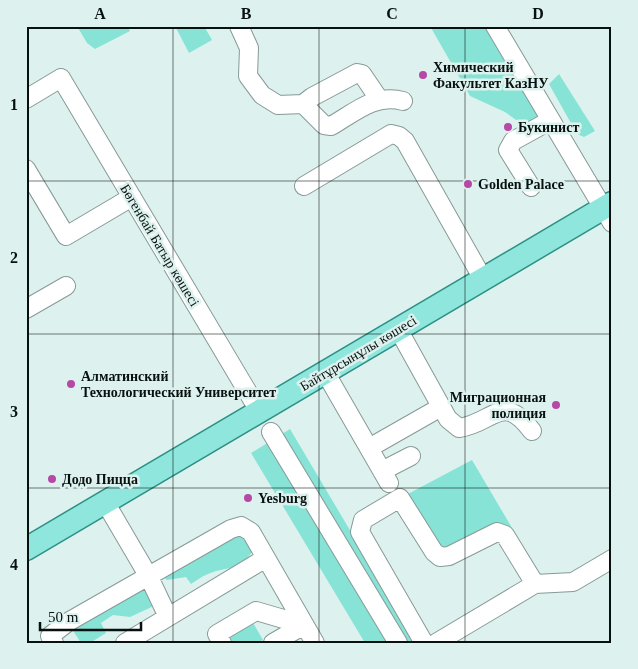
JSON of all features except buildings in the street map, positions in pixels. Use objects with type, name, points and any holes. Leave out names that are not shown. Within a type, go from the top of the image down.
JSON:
[{"type":"main road","name":"Байтұрсынұлы көшесі","points":[[26,549],[483,279],[609,211]]},
{"type":"street","points":[[239,26],[249,48],[248,76],[262,96],[278,106],[304,104],[312,97],[357,73],[362,74],[379,99]]},
{"type":"street","points":[[495,26],[551,120],[609,211]]},
{"type":"street","name":"Бөгенбай Батыр көшесі","points":[[26,99],[61,78],[259,411]]},
{"type":"street","points":[[304,104],[324,125],[331,126],[379,99],[391,98],[403,101]]},
{"type":"street","points":[[531,187],[508,150],[513,141],[551,120]]},
{"type":"street","points":[[304,186],[391,134],[399,136],[405,142],[483,279]]},
{"type":"street","points":[[26,169],[66,236],[132,197]]},
{"type":"street","points":[[26,309],[66,286]]},
{"type":"street","points":[[398,329],[448,419],[459,428],[471,426],[498,412],[510,411],[521,417],[532,431]]},
{"type":"street","points":[[325,372],[386,477],[410,456]]},
{"type":"street","points":[[369,448],[441,407]]},
{"type":"street","points":[[271,432],[398,643]]},
{"type":"street","points":[[424,643],[360,532],[363,520],[400,498],[434,552],[440,557],[449,556],[496,532],[505,535],[535,584]]},
{"type":"street","points":[[105,502],[149,577],[168,617]]},
{"type":"street","points":[[54,643],[50,636],[68,622],[231,529],[241,526],[251,532],[315,643]]},
{"type":"street","points":[[124,643],[266,558]]},
{"type":"street","points":[[436,643],[535,584],[573,582],[612,559]]},
{"type":"street","points":[[222,643],[217,634],[256,611],[304,625]]},
{"type":"street","points":[[272,643],[304,625]]},
{"type":"green space","points":[[77,26],[127,26],[130,31],[95,49],[87,43]]},
{"type":"green space","points":[[175,26],[204,26],[212,40],[189,53]]},
{"type":"green space","points":[[430,26],[486,26],[543,119],[519,122],[505,112],[470,96]]},
{"type":"green space","points":[[559,74],[595,131],[584,137],[577,134],[549,84]]},
{"type":"green space","points":[[290,429],[415,640],[409,643],[365,643],[251,453]]},
{"type":"green space","points":[[472,460],[515,533],[488,541],[437,548],[406,495]]},
{"type":"green space","points":[[242,531],[254,549],[249,557],[238,565],[215,571],[191,584],[186,577],[167,580],[153,568]]},
{"type":"green space","points":[[146,584],[156,605],[130,617],[113,615],[101,623],[106,633],[90,643],[81,643],[72,629]]},
{"type":"green space","points":[[252,621],[263,640],[258,643],[233,643],[229,635]]},
{"type":"place","name":"Химический Факультет КазНУ","points":[[423,75]]},
{"type":"place","name":"Букинист","points":[[508,127]]},
{"type":"place","name":"Golden Palace","points":[[468,184]]},
{"type":"place","name":"Алматинский Технологический Университет","points":[[71,384]]},
{"type":"place","name":"Миграционная полиция","points":[[556,405]]},
{"type":"place","name":"Додо Пицца","points":[[52,479]]},
{"type":"place","name":"Yesburg","points":[[248,498]]}]
